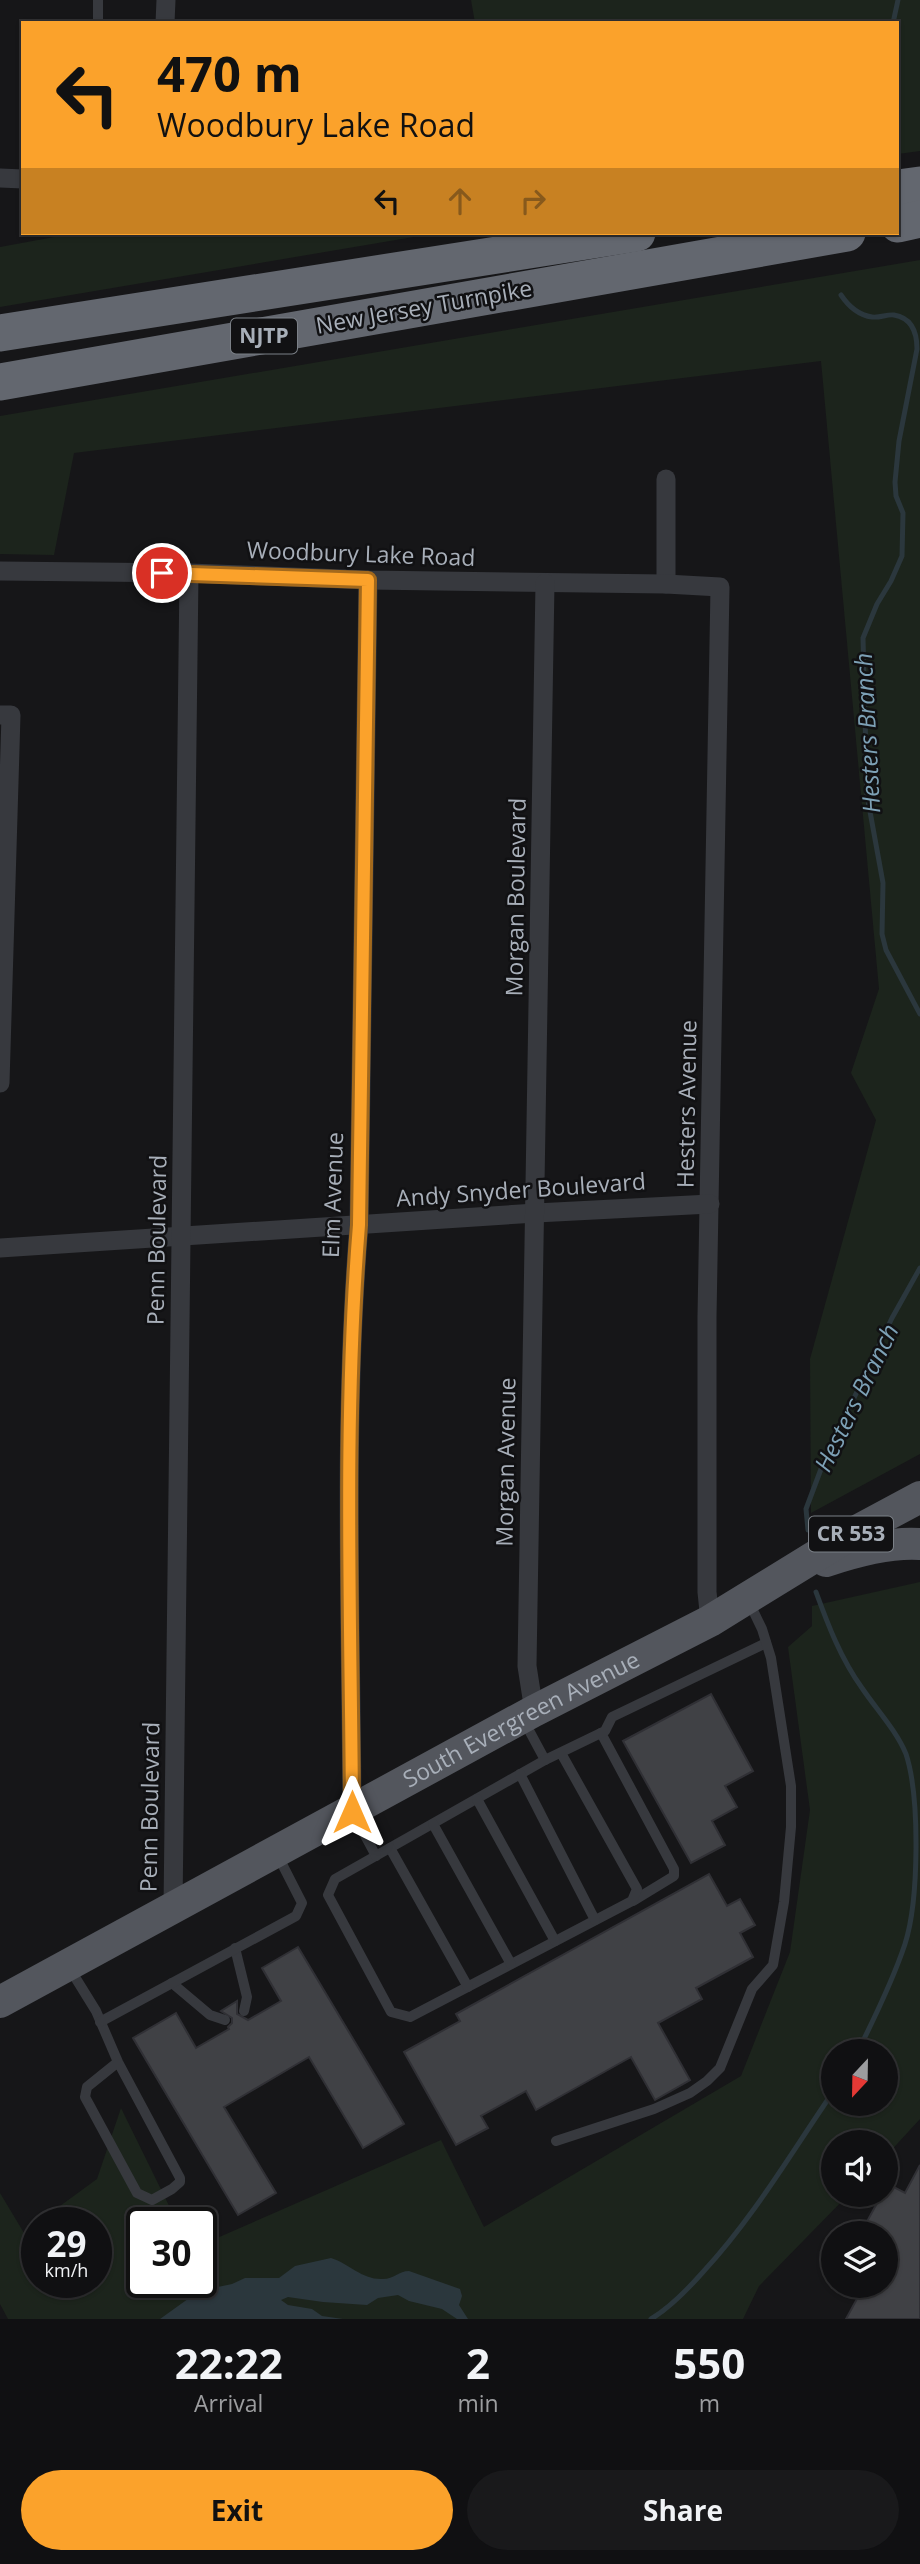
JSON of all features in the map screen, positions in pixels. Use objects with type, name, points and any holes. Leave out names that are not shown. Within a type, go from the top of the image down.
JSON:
[{"type":"highway","points":[[899,188],[920,185]]},
{"type":"highway","points":[[899,223],[920,219]]},
{"type":"highway","name":"New Jersey Turnpike","points":[[0,382],[526,270],[631,235]]},
{"type":"highway","name":"New Jersey Turnpike","points":[[0,333],[830,235]]},
{"type":"main road","name":"South Evergreen Avenue","points":[[0,2002],[528,1715],[710,1621],[853,1533],[920,1497]]},
{"type":"main road","name":"South Evergreen Avenue","points":[[785,1575],[852,1553],[908,1543],[920,1544]]},
{"type":"street","points":[[165,21],[166,0]]},
{"type":"street","points":[[0,178],[21,179]]},
{"type":"street","points":[[666,479],[666,584]]},
{"type":"street","name":"Woodbury Lake Road","points":[[0,571],[189,573],[368,580],[720,587]]},
{"type":"street","name":"Penn Boulevard","points":[[173,1908],[189,573]]},
{"type":"street","name":"Elm Avenue","points":[[352,1812],[350,1431],[353,1301],[359,1225],[368,580]]},
{"type":"street","name":"Morgan Boulevard","points":[[536,1213],[545,583]]},
{"type":"street","name":"Hesters Avenue","points":[[710,1621],[707,1592],[707,1317],[720,587]]},
{"type":"street","points":[[0,1083],[5,715]]},
{"type":"street","name":"Andy Snyder Boulevard","points":[[0,1248],[710,1204]]},
{"type":"street","name":"Morgan Avenue","points":[[528,1715],[536,1213]]},
{"type":"lane","points":[[98,21],[99,0]]},
{"type":"lane","points":[[556,2141],[654,2109],[690,2093],[707,2081],[720,2068],[752,1989],[773,1965],[784,1902],[791,1827],[791,1786],[776,1686],[766,1643],[748,1598]]},
{"type":"lane","points":[[601,1733],[674,1869],[674,1876],[632,1901],[411,2017],[391,2012],[328,1895],[335,1879],[545,1760],[605,1731],[612,1717],[766,1643]]},
{"type":"lane","points":[[528,1715],[545,1760]]},
{"type":"lane","points":[[561,1753],[636,1889],[632,1901]]},
{"type":"lane","points":[[520,1774],[594,1920]]},
{"type":"lane","points":[[477,1799],[555,1941]]},
{"type":"lane","points":[[352,1812],[376,1856]]},
{"type":"lane","points":[[433,1824],[511,1964]]},
{"type":"lane","points":[[390,1848],[468,1987]]},
{"type":"lane","points":[[100,2022],[296,1916],[301,1909],[300,1898],[276,1853]]},
{"type":"lane","points":[[235,1948],[247,1997],[244,2011]]},
{"type":"lane","points":[[68,1965],[180,2178],[180,2182],[172,2189],[152,2200],[137,2193],[85,2097],[88,2087],[118,2062]]},
{"type":"lane","points":[[172,1983],[211,2015],[225,2020]]},
{"type":"shaded area","points":[[471,0],[920,0],[920,151],[899,154],[899,21],[475,21]]},
{"type":"shaded area","points":[[65,235],[425,235],[0,307],[0,247]]},
{"type":"shaded area","points":[[920,260],[920,1454],[811,1513],[810,1359],[876,1120],[851,1073],[879,989],[821,361],[74,453],[54,555],[0,554],[0,416]]},
{"type":"shaded area","points":[[920,1582],[920,2119],[898,2143],[898,2130],[821,2130],[821,2207],[836,2207],[759,2286],[743,2319],[8,2319],[0,2304],[0,2193],[21,2228],[21,2298],[112,2298],[112,2207],[59,2207],[97,2179],[121,2108],[170,2207],[126,2207],[126,2298],[217,2298],[217,2238],[441,2140],[484,2227],[741,2076],[790,1952],[810,1810],[788,1647],[812,1626],[812,1606]]},
{"type":"shaded area","points":[[331,2258],[376,2279],[387,2279],[409,2271],[460,2289],[462,2296],[459,2305],[468,2319],[457,2319],[442,2309],[409,2301],[398,2295],[378,2298],[367,2305],[288,2297],[281,2300],[288,2305],[312,2309],[322,2316],[343,2319],[160,2319],[189,2298],[217,2298],[217,2287],[245,2278],[279,2278],[295,2266]]},
{"type":"building","points":[[711,1694],[753,1771],[725,1786],[737,1807],[712,1821],[725,1845],[691,1863],[623,1741]]},
{"type":"building","points":[[709,1874],[727,1906],[740,1899],[755,1925],[740,1933],[753,1957],[696,1988],[702,1999],[658,2023],[690,2080],[655,2100],[631,2057],[536,2110],[526,2091],[481,2116],[488,2128],[456,2145],[404,2052],[460,2021],[456,2014]]},
{"type":"building","points":[[298,1947],[404,2124],[363,2148],[309,2057],[224,2107],[276,2193],[238,2215],[133,2038],[176,2013],[196,2048],[229,2029],[232,2018],[221,2011],[237,2001],[237,2014],[248,2020],[281,2001],[262,1968]]},
{"type":"building","points":[[920,2165],[920,2319],[846,2319],[857,2298],[898,2298],[898,2221],[867,2221],[875,2207],[898,2207],[898,2189],[905,2193]]},
{"type":"waterway","name":"Hesters Branch","points":[[893,21],[898,0]]},
{"type":"waterway","name":"Hesters Branch","points":[[841,295],[851,307],[867,316],[894,315],[905,319],[912,327],[917,343],[899,441],[895,482],[896,496],[903,513],[902,556],[863,638],[867,795],[883,883],[882,934],[886,950],[920,1014]]},
{"type":"waterway","name":"Hesters Branch","points":[[808,1530],[806,1509],[824,1461],[892,1318],[920,1268]]},
{"type":"waterway","name":"Hesters Branch","points":[[816,1592],[841,1654],[902,1745],[911,1773],[914,1796],[916,1849],[910,1925],[895,1971],[864,2039]]},
{"type":"waterway","name":"Hesters Branch","points":[[651,2319],[679,2297],[722,2251],[821,2110]]},
{"type":"route","points":[[162,573],[368,580],[359,1225],[353,1301],[350,1431],[352,1812]]}]
